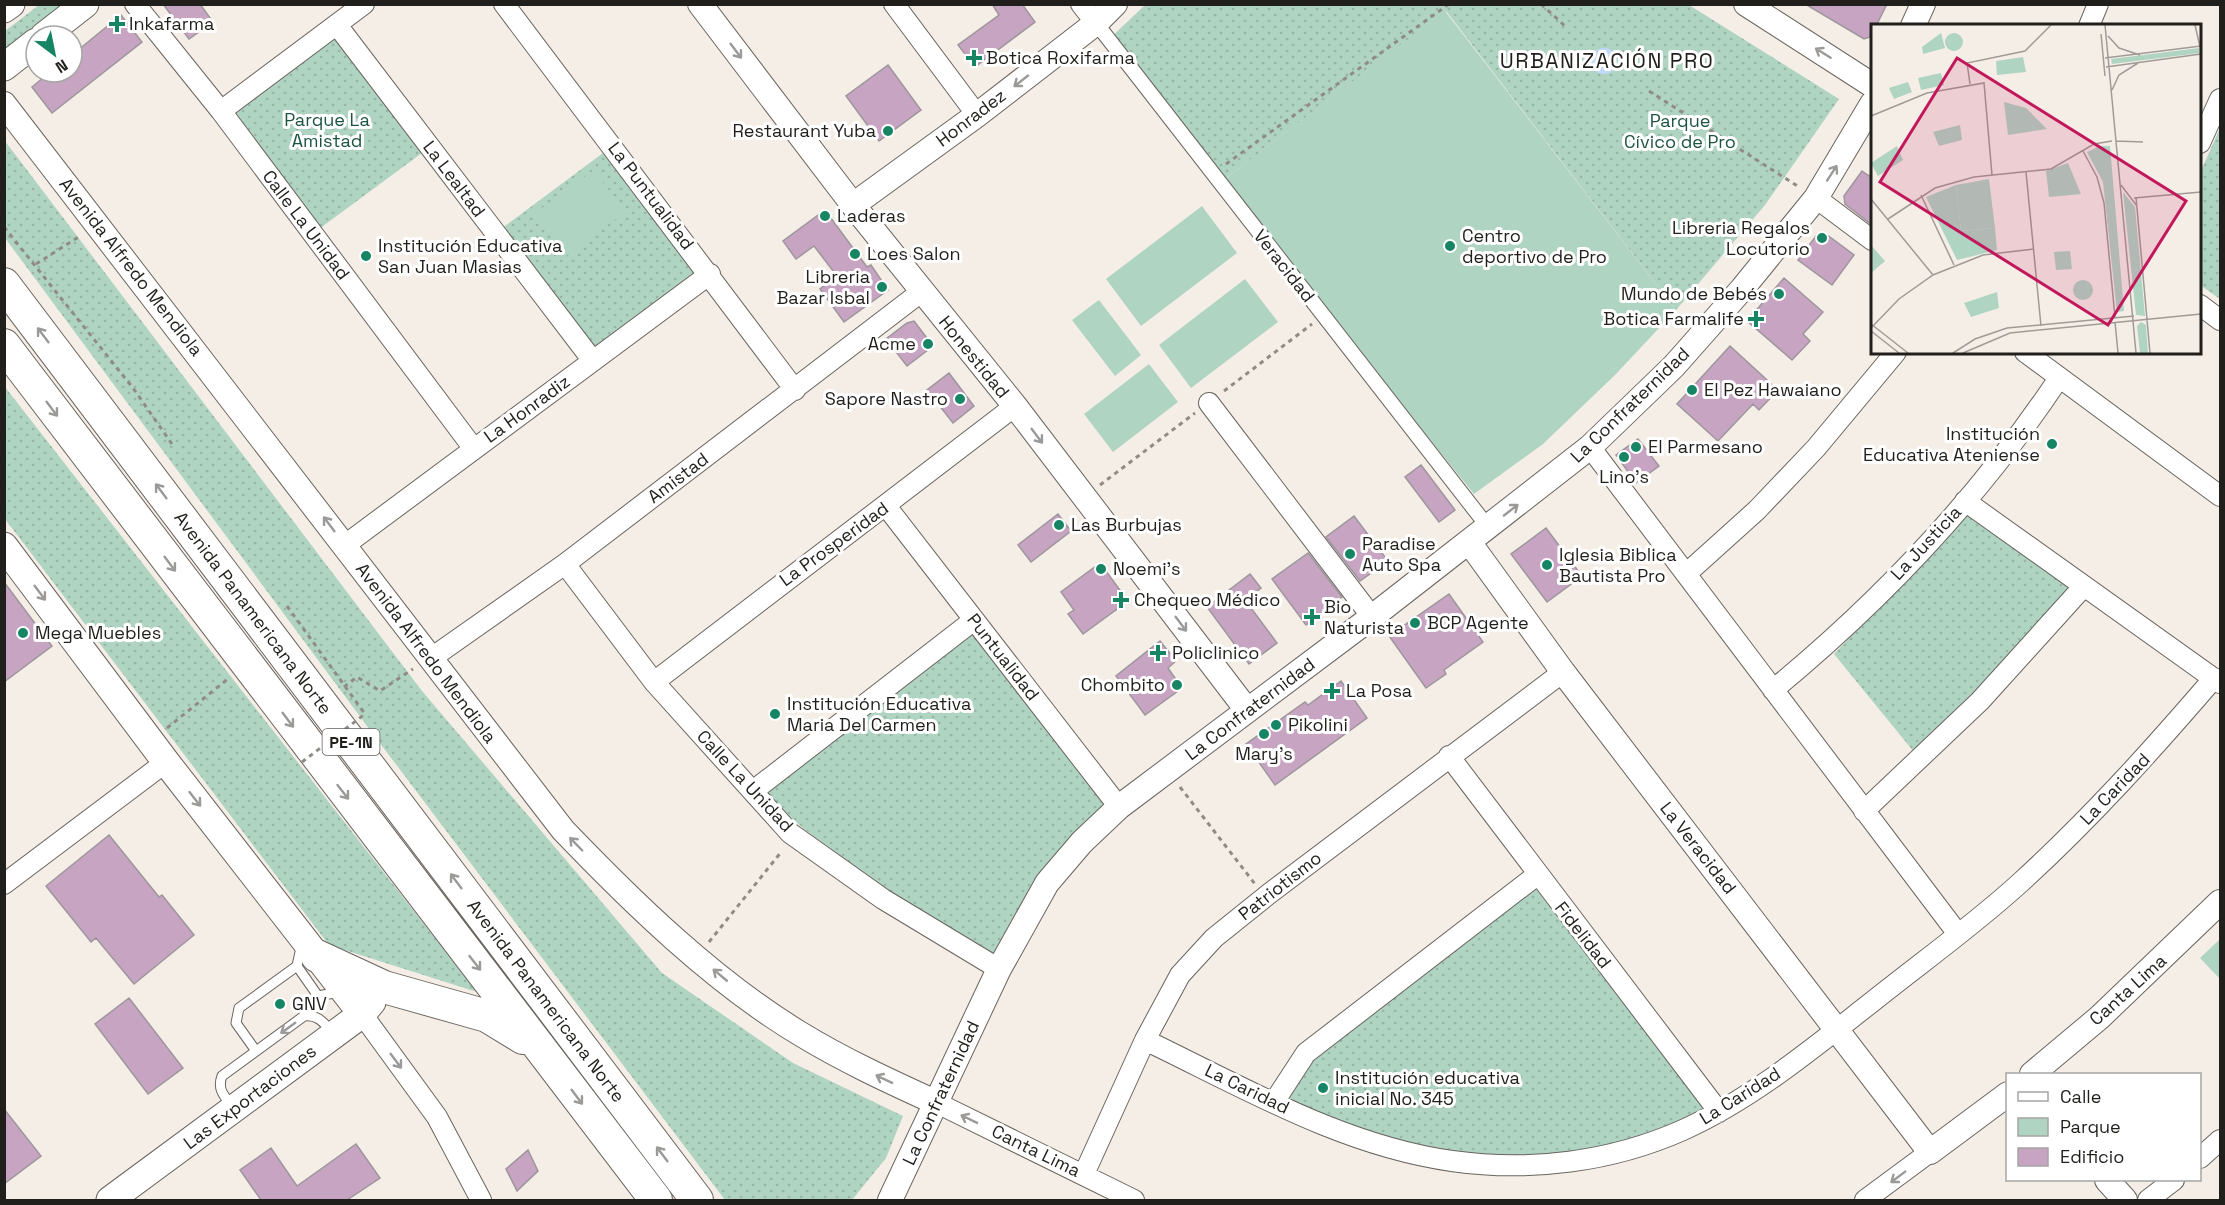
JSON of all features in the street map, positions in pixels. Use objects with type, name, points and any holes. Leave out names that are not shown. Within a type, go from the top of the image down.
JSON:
[{"type":"highway","name":"Avenida Panamericana Norte","points":[[4,284],[697,1200]]},
{"type":"highway","name":"Avenida Panamericana Norte","points":[[4,345],[656,1200]]},
{"type":"highway","points":[[306,953],[384,987],[487,1016],[542,1050]]},
{"type":"main road","points":[[4,9],[11,4]]},
{"type":"main road","points":[[59,24],[85,4]]},
{"type":"main road","points":[[4,66],[24,51]]},
{"type":"main road","points":[[4,546],[306,953],[331,994],[362,1014]]},
{"type":"main road","name":"Las Exportaciones","points":[[111,1200],[362,1014],[384,987]]},
{"type":"street","name":"Calle La Unidad","points":[[135,4],[221,111],[474,449]]},
{"type":"street","points":[[221,111],[364,4]]},
{"type":"street","name":"La Puntualidad","points":[[504,4],[710,274],[795,390]]},
{"type":"street","name":"Honestidad","points":[[700,4],[921,292],[1015,406],[1247,710]]},
{"type":"street","points":[[894,4],[977,115]]},
{"type":"street","name":"Honradez","points":[[853,205],[977,115],[1088,14],[1115,4]]},
{"type":"street","points":[[1746,4],[1871,84]]},
{"type":"street","points":[[1914,24],[1923,4]]},
{"type":"street","points":[[2090,24],[2098,4]]},
{"type":"street","name":"Veracidad","points":[[1088,14],[1488,527]]},
{"type":"street","name":"La Lealtad","points":[[337,25],[593,361]]},
{"type":"street","points":[[2201,139],[2220,99]]},
{"type":"street","name":"Avenida Alfredo Mendiola","points":[[4,104],[564,830],[635,905],[797,1032],[871,1073],[938,1104]]},
{"type":"street","name":"La Confraternidad","points":[[890,1200],[938,1104],[999,969],[1047,883],[1082,842],[1119,807],[1372,617],[1590,447],[1674,366],[1742,289],[1816,198],[1851,144],[1871,106]]},
{"type":"street","points":[[1816,198],[1871,239]]},
{"type":"street","name":"La Honradiz","points":[[345,545],[710,274]]},
{"type":"street","name":"Amistad","points":[[430,659],[565,564],[921,292]]},
{"type":"street","points":[[2201,306],[2220,320]]},
{"type":"street","points":[[1686,574],[1757,510],[1809,456],[1894,354]]},
{"type":"street","points":[[2028,354],[2220,496]]},
{"type":"street","name":"La Justicia","points":[[1773,690],[1848,624],[1965,501],[2059,378]]},
{"type":"street","points":[[1209,403],[1372,617]]},
{"type":"street","name":"La Prosperidad","points":[[654,682],[1015,406]]},
{"type":"street","points":[[1590,447],[1958,934]]},
{"type":"street","points":[[1965,501],[2217,680]]},
{"type":"street","name":"Puntualidad","points":[[886,506],[1119,807]]},
{"type":"street","name":"La Veracidad","points":[[1469,542],[1563,672],[1930,1152]]},
{"type":"street","name":"Calle La Unidad","points":[[565,564],[654,682],[794,835],[883,898],[999,969]]},
{"type":"street","points":[[1864,810],[1980,701],[2084,586]]},
{"type":"street","points":[[753,791],[974,620]]},
{"type":"street","name":"Patriotismo","points":[[1084,1174],[1145,1040],[1179,975],[1214,938],[1449,756],[1563,672]]},
{"type":"street","name":"La Caridad","points":[[1145,1040],[1344,1134],[1451,1161],[1518,1166],[1574,1162],[1638,1147],[1682,1131],[1719,1112],[1780,1072],[1958,934],[2019,884],[2076,830],[2138,767],[2217,680]]},
{"type":"street","points":[[4,884],[158,752]]},
{"type":"street","name":"Fidelidad","points":[[1449,756],[1719,1112]]},
{"type":"street","points":[[1274,1102],[1306,1053],[1537,875]]},
{"type":"street","name":"Canta Lima","points":[[2033,1073],[2100,1017],[2220,902]]},
{"type":"street","points":[[362,1014],[437,1117],[481,1200]]},
{"type":"street","points":[[1865,1200],[2006,1095]]},
{"type":"street","name":"Canta Lima","points":[[938,1104],[1134,1200]]},
{"type":"street","points":[[2201,1156],[2220,1140]]},
{"type":"street","points":[[2109,1181],[2125,1200]]},
{"type":"street","points":[[2148,1200],[2172,1181]]},
{"type":"lane","points":[[256,1051],[236,1023],[239,1008],[306,953]]},
{"type":"lane","points":[[311,1015],[331,994]]},
{"type":"lane","points":[[234,1110],[221,1091],[219,1084],[222,1076],[304,1016],[311,1015],[319,1018],[334,1035]]},
{"type":"path","points":[[1213,174],[1449,4]]},
{"type":"path","points":[[1541,4],[1564,26]]},
{"type":"path","points":[[1648,91],[1816,198]]},
{"type":"path","points":[[4,227],[36,264],[133,388],[174,447]]},
{"type":"path","points":[[36,264],[82,235]]},
{"type":"path","points":[[287,606],[365,714],[302,762]]},
{"type":"path","points":[[344,687],[357,677],[380,691],[430,659]]},
{"type":"path","points":[[158,752],[235,673]]},
{"type":"path","points":[[1168,771],[1265,897]]},
{"type":"path","points":[[698,956],[794,835]]},
{"type":"green space","points":[[39,5],[69,5],[44,24],[24,24],[24,39],[5,53],[5,31]]},
{"type":"green space","name":"Parque Cívico de Pro","points":[[1145,5],[1689,5],[1839,99],[1765,205],[1676,310],[1446,11],[1221,182],[1107,41]]},
{"type":"green space","name":"Centro deportivo de Pro","points":[[1445,11],[1676,310],[1615,375],[1543,444],[1474,494],[1221,182]]},
{"type":"green space","name":"Parque La Amistad","points":[[336,34],[426,150],[319,229],[230,113]]},
{"type":"green space","points":[[2220,128],[2220,299],[2201,286],[2201,171]]},
{"type":"green space","points":[[5,141],[422,691],[662,973],[793,1063],[903,1116],[886,1158],[852,1200],[725,1200],[367,726],[5,238]]},
{"type":"green space","points":[[607,150],[700,272],[594,352],[501,229]]},
{"type":"green space","points":[[594,170],[625,212],[566,256],[535,213]]},
{"type":"green space","points":[[1202,206],[1237,253],[1141,326],[1106,279]]},
{"type":"green space","points":[[1245,279],[1278,322],[1191,388],[1159,345]]},
{"type":"green space","points":[[1099,300],[1141,355],[1115,376],[1072,320]]},
{"type":"green space","points":[[1149,364],[1178,402],[1113,452],[1084,414]]},
{"type":"green space","points":[[5,387],[477,992],[329,945],[5,519]]},
{"type":"green space","points":[[1969,511],[2074,586],[1989,678],[1914,752],[1834,654]]},
{"type":"green space","points":[[973,634],[1106,806],[995,956],[891,893],[804,829],[763,793]]},
{"type":"green space","points":[[1535,887],[1705,1108],[1665,1128],[1622,1143],[1577,1152],[1530,1156],[1483,1156],[1391,1141],[1341,1124],[1287,1098],[1313,1057]]},
{"type":"green space","points":[[2220,939],[2220,979],[2200,958]]},
{"type":"water","points":[[1604,48],[1613,52],[1617,61],[1613,70],[1604,74],[1595,70],[1591,61],[1595,52]]},
{"type":"building","points":[[163,4],[200,4],[213,22],[189,39]]},
{"type":"building","points":[[992,4],[1022,4],[1035,22],[975,67],[958,45],[999,15]]},
{"type":"building","points":[[1805,4],[1887,4],[1877,24],[1871,24],[1870,37],[1864,39]]},
{"type":"building","points":[[121,15],[142,42],[52,113],[32,87],[36,84],[84,84],[84,45]]},
{"type":"building","points":[[888,65],[921,110],[879,141],[846,96]]},
{"type":"building","points":[[1862,171],[1871,177],[1871,224],[1845,204],[1844,196]]},
{"type":"building","points":[[825,210],[867,267],[871,265],[888,290],[844,322],[820,289],[837,276],[814,246],[796,259],[783,241]]},
{"type":"building","points":[[1826,234],[1854,255],[1832,285],[1798,260],[1816,236]]},
{"type":"building","points":[[1784,278],[1823,312],[1803,334],[1810,341],[1792,360],[1747,321]]},
{"type":"building","points":[[914,321],[933,346],[907,366],[886,339],[907,323]]},
{"type":"building","points":[[1730,346],[1778,390],[1759,410],[1753,404],[1718,441],[1677,404]]},
{"type":"building","points":[[949,373],[974,406],[953,423],[927,390]]},
{"type":"building","points":[[1638,439],[1659,466],[1636,483],[1616,455]]},
{"type":"building","points":[[1421,465],[1455,510],[1439,522],[1405,477]]},
{"type":"building","points":[[1058,514],[1071,531],[1031,562],[1018,545]]},
{"type":"building","points":[[1354,516],[1388,561],[1360,581],[1326,537]]},
{"type":"building","name":"Iglesia Biblica Bautista Pro","points":[[1546,528],[1582,576],[1547,602],[1511,554]]},
{"type":"building","points":[[1308,553],[1342,597],[1306,625],[1272,579]]},
{"type":"building","points":[[1100,563],[1128,601],[1083,634],[1068,614],[1074,610],[1061,592]]},
{"type":"building","points":[[1250,574],[1261,588],[1245,600],[1277,643],[1249,664],[1207,607]]},
{"type":"building","name":"Mega Muebles","points":[[4,582],[52,646],[4,682]]},
{"type":"building","points":[[1449,594],[1483,642],[1444,670],[1446,674],[1426,688],[1389,636]]},
{"type":"building","points":[[1160,641],[1176,661],[1168,668],[1182,688],[1145,715],[1116,676]]},
{"type":"building","points":[[1341,681],[1367,718],[1275,785],[1246,744],[1305,702],[1308,705]]},
{"type":"building","points":[[109,835],[159,897],[162,895],[194,935],[134,984],[96,938],[91,942],[46,886]]},
{"type":"building","points":[[129,998],[183,1068],[148,1094],[95,1024]]},
{"type":"building","points":[[4,1109],[41,1156],[4,1184]]},
{"type":"building","points":[[356,1144],[380,1178],[347,1200],[261,1200],[240,1170],[271,1148],[297,1186]]},
{"type":"building","points":[[528,1150],[538,1171],[517,1191],[506,1169]]},
{"type":"place","name":"Inkafarma","points":[[117,24]]},
{"type":"place","name":"Botica Roxifarma","points":[[974,58]]},
{"type":"place","name":"Restaurant Yuba","points":[[888,131]]},
{"type":"place","name":"Laderas","points":[[825,216]]},
{"type":"place","name":"Libreria Regalos Locutorio","points":[[1822,238]]},
{"type":"place","name":"Centro deportivo de Pro","points":[[1450,246]]},
{"type":"place","name":"Loes Salon","points":[[855,254]]},
{"type":"place","name":"Institución Educativa San Juan Masias","points":[[366,256]]},
{"type":"place","name":"Libreria Bazar Isbal","points":[[882,287]]},
{"type":"place","name":"Mundo de Bebés","points":[[1779,294]]},
{"type":"place","name":"Botica Farmalife","points":[[1756,319]]},
{"type":"place","name":"Acme","points":[[928,344]]},
{"type":"place","name":"El Pez Hawaiano","points":[[1692,390]]},
{"type":"place","name":"Sapore Nastro","points":[[960,399]]},
{"type":"place","name":"Institución Educativa Ateniense","points":[[2052,444]]},
{"type":"place","name":"El Parmesano","points":[[1636,447]]},
{"type":"place","name":"Lino's","points":[[1624,457]]},
{"type":"place","name":"Las Burbujas","points":[[1059,525]]},
{"type":"place","name":"Paradise Auto Spa","points":[[1350,554]]},
{"type":"place","name":"Iglesia Biblica Bautista Pro","points":[[1547,565]]},
{"type":"place","name":"Noemi's","points":[[1101,569]]},
{"type":"place","name":"Chequeo Médico","points":[[1121,600]]},
{"type":"place","name":"Bio Naturista","points":[[1312,617]]},
{"type":"place","name":"BCP Agente","points":[[1415,623]]},
{"type":"place","name":"Mega Muebles","points":[[23,633]]},
{"type":"place","name":"Policlinico","points":[[1158,653]]},
{"type":"place","name":"Chombito","points":[[1177,685]]},
{"type":"place","name":"La Posa","points":[[1332,691]]},
{"type":"place","name":"Institución Educativa Maria Del Carmen","points":[[775,714]]},
{"type":"place","name":"Pikolini","points":[[1276,725]]},
{"type":"place","name":"Mary's","points":[[1264,734]]},
{"type":"place","name":"GNV","points":[[280,1004]]},
{"type":"place","name":"Institución educativa inicial No. 345","points":[[1323,1088]]},
{"type":"district","name":"URBANIZACIÓN PRO","points":[[1607,61]]}]
